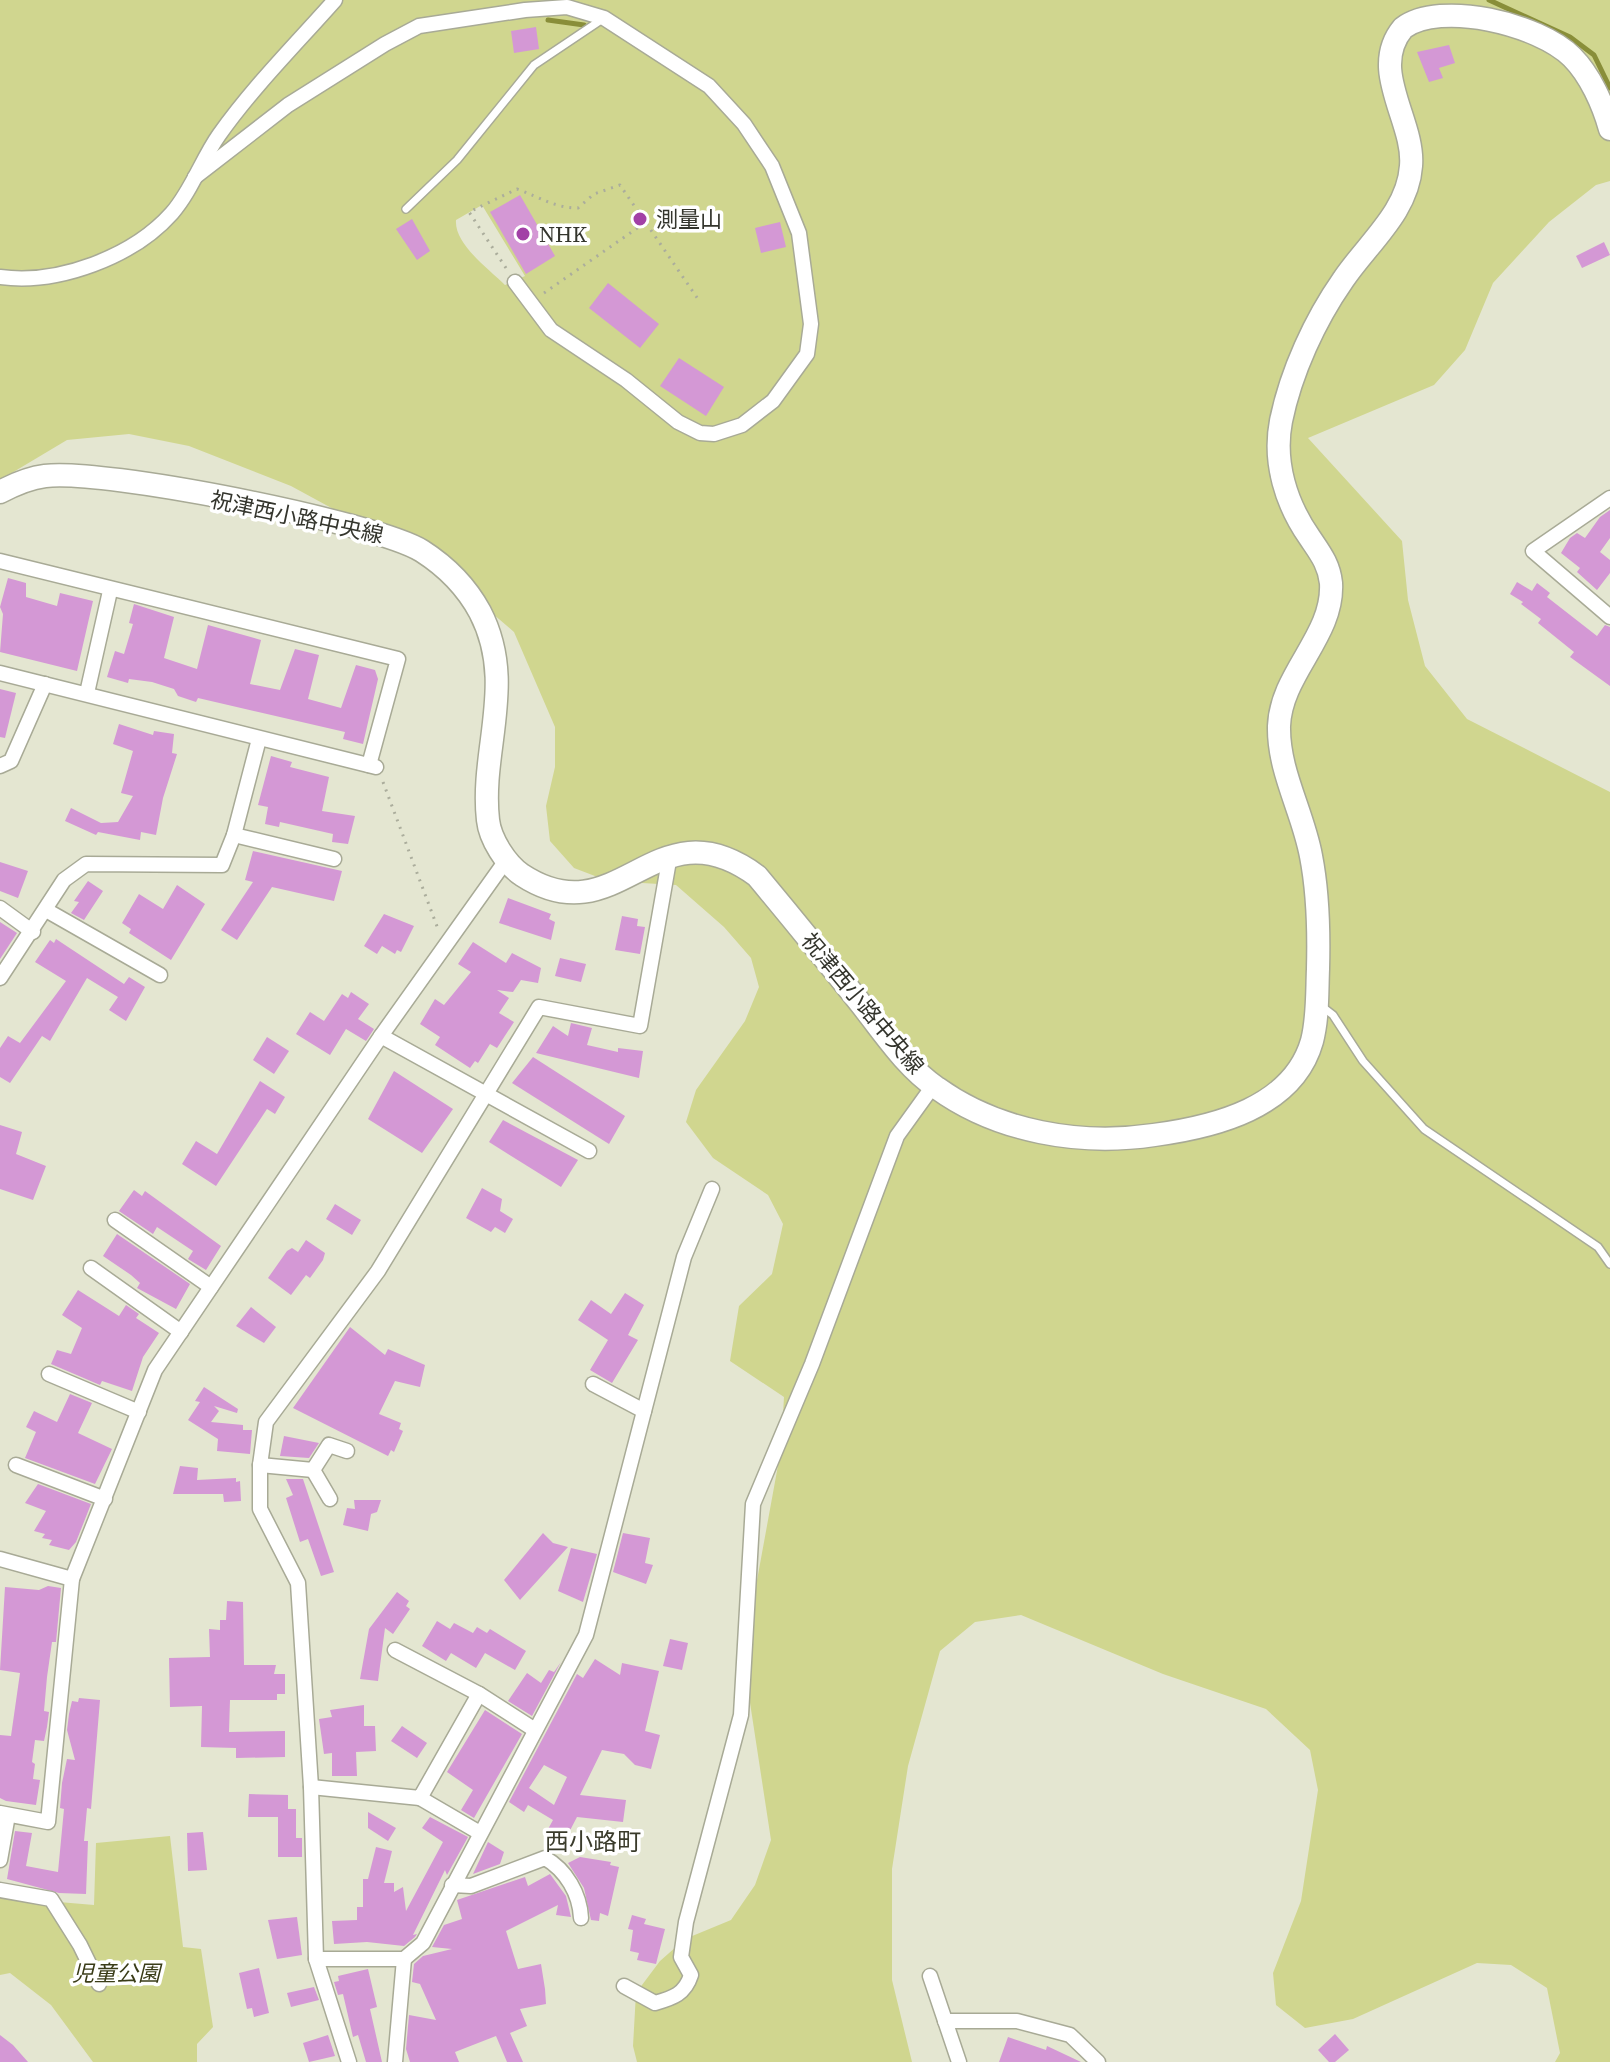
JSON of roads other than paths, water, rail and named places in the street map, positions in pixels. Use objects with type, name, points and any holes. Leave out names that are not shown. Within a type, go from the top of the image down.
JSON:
[{"type":"main road","name":"祝津西小路中央線","points":[[0,492],[21,481],[46,476],[109,479],[359,527],[396,539],[431,557],[463,584],[491,639],[497,672],[488,823],[492,836],[507,859],[530,879],[578,893],[599,890],[670,855],[709,851],[733,859],[757,876],[903,1057],[933,1086],[975,1109],[1056,1136],[1115,1139],[1171,1133],[1250,1111],[1290,1083],[1304,1063],[1312,1040],[1317,1003],[1318,947],[1311,855],[1279,748],[1279,721],[1283,697],[1326,619],[1331,579],[1323,555],[1307,535],[1291,503],[1280,473],[1278,445],[1282,415],[1313,331],[1343,279],[1402,202],[1411,166],[1408,135],[1391,80],[1390,59],[1394,44],[1409,22],[1436,10],[1475,11],[1522,24],[1550,38],[1577,62],[1595,92],[1610,129]]},
{"type":"street","points":[[0,277],[45,275],[71,270],[133,246],[173,212],[218,136],[335,0]]},
{"type":"street","points":[[195,177],[288,105],[419,26],[567,7],[604,18],[709,86],[744,124],[772,166],[799,233],[811,324],[807,354],[773,401],[742,425],[714,434],[700,433],[678,422],[626,380],[551,330],[515,282]]},
{"type":"street","points":[[1610,498],[1533,551],[1610,617]]},
{"type":"street","points":[[0,561],[110,591],[398,659],[373,766],[0,673]]},
{"type":"street","points":[[87,693],[110,591]]},
{"type":"street","points":[[0,766],[11,761],[45,684]]},
{"type":"street","points":[[0,978],[33,932],[64,880],[86,864],[222,865],[234,835],[259,739]]},
{"type":"street","points":[[234,835],[334,859]]},
{"type":"street","points":[[349,2062],[316,1959],[311,1787],[298,1583],[260,1509],[260,1465],[266,1422],[378,1271],[539,1007],[640,1026],[670,855]]},
{"type":"street","points":[[0,1860],[4,1814],[48,1822],[72,1579],[155,1370],[381,1036],[507,859]]},
{"type":"street","points":[[0,908],[33,932]]},
{"type":"street","points":[[46,910],[160,975]]},
{"type":"street","points":[[381,1036],[589,1151]]},
{"type":"street","points":[[624,1986],[655,2003],[675,1998],[688,1986],[691,1975],[681,1957],[686,1922],[741,1715],[753,1504],[812,1364],[897,1136],[933,1086]]},
{"type":"street","points":[[316,1959],[404,1959],[423,1943],[586,1635],[684,1257],[712,1189]]},
{"type":"street","points":[[115,1220],[211,1287]]},
{"type":"street","points":[[91,1268],[181,1332]]},
{"type":"street","points":[[49,1374],[139,1412]]},
{"type":"street","points":[[593,1384],[644,1411]]},
{"type":"street","points":[[313,1470],[329,1445],[347,1451]]},
{"type":"street","points":[[16,1465],[105,1499]]},
{"type":"street","points":[[260,1465],[313,1470]]},
{"type":"street","points":[[313,1470],[330,1499]]},
{"type":"street","points":[[0,1559],[72,1579]]},
{"type":"street","points":[[395,1650],[479,1694],[535,1730]]},
{"type":"street","points":[[420,1798],[479,1694]]},
{"type":"street","points":[[311,1787],[420,1798],[480,1833]]},
{"type":"street","points":[[452,1885],[471,1886],[545,1858],[558,1865],[580,1900],[581,1918]]},
{"type":"street","points":[[0,1890],[51,1899],[80,1945],[99,1984]]},
{"type":"street","points":[[395,2062],[404,1959]]},
{"type":"street","points":[[930,1976],[959,2062]]},
{"type":"street","points":[[945,2021],[1017,2021],[1070,2035],[1098,2062]]},
{"type":"lane","points":[[406,209],[457,160],[534,65],[604,18]]},
{"type":"lane","points":[[1317,1003],[1333,1015],[1363,1061],[1424,1129],[1598,1247],[1610,1264]]},
{"type":"waterway","points":[[1489,0],[1570,37],[1594,55],[1610,88]]},
{"type":"waterway","points":[[548,20],[584,25]]},
{"type":"place","name":"測量山","points":[[640,219]]},
{"type":"place","name":"NHK","points":[[523,234]]},
{"type":"district","name":"西小路町","points":[[593,1842]]},
{"type":"park label","name":"児童公園","points":[[116,1973]]}]
